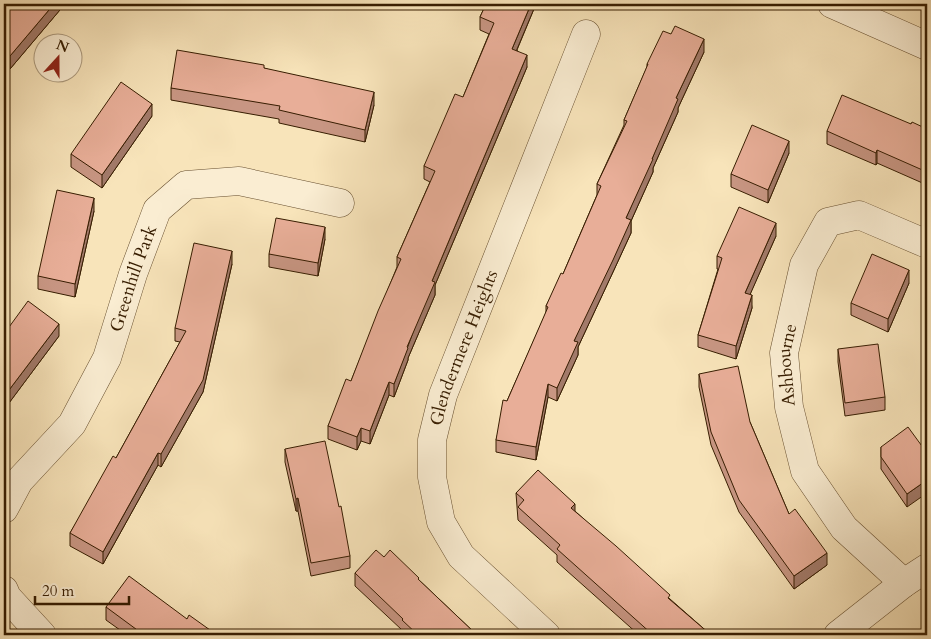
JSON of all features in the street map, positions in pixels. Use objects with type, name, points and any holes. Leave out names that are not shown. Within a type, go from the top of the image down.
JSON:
[{"type":"street","points":[[832,4],[927,46]]},
{"type":"street","name":"Glendermere Heights","points":[[546,635],[461,556],[441,522],[432,477],[432,440],[443,395],[586,34]]},
{"type":"street","name":"Greenhill Park","points":[[4,509],[19,481],[72,424],[107,358],[133,274],[157,210],[186,185],[239,181],[340,203]]},
{"type":"street","name":"Ashbourne","points":[[904,583],[844,528],[805,471],[789,407],[784,353],[804,265],[828,222],[859,215],[927,244]]},
{"type":"street","points":[[838,635],[904,583],[927,568]]},
{"type":"street","points":[[4,590],[7,597],[42,635]]},
{"type":"building","points":[[4,4],[54,4],[4,61]]},
{"type":"building","points":[[486,4],[531,4],[512,49],[527,55],[432,281],[435,282],[407,347],[394,384],[389,382],[370,431],[361,428],[357,437],[328,426],[346,379],[351,381],[378,311],[401,259],[397,257],[435,171],[424,166],[455,94],[463,97],[494,23],[480,17]]},
{"type":"building","points":[[675,26],[704,39],[676,98],[678,99],[653,159],[626,218],[631,220],[574,341],[578,342],[557,388],[548,384],[536,447],[496,440],[503,400],[507,401],[548,307],[546,306],[561,273],[563,274],[601,186],[597,184],[627,121],[624,120],[647,64],[663,31],[671,34]]},
{"type":"building","points":[[177,50],[264,65],[264,68],[374,92],[365,130],[279,110],[280,106],[171,88]]},
{"type":"building","points":[[121,82],[152,104],[102,175],[71,154]]},
{"type":"building","points":[[842,95],[927,129],[927,172],[877,150],[876,153],[827,131]]},
{"type":"building","points":[[752,125],[789,141],[768,190],[731,174]]},
{"type":"building","points":[[57,190],[94,198],[75,284],[38,276]]},
{"type":"building","points":[[739,207],[776,223],[745,293],[752,295],[736,346],[698,335],[722,258],[717,256]]},
{"type":"building","points":[[276,218],[325,227],[318,263],[269,254]]},
{"type":"building","points":[[194,243],[232,251],[203,380],[161,454],[158,453],[103,552],[70,533],[113,456],[116,458],[186,331],[175,328]]},
{"type":"building","points":[[872,254],[909,270],[888,319],[851,303]]},
{"type":"building","points":[[28,301],[59,324],[6,394],[4,392],[4,334]]},
{"type":"building","points":[[878,344],[885,397],[845,403],[838,349]]},
{"type":"building","points":[[738,366],[750,422],[789,514],[795,509],[827,553],[794,576],[739,500],[711,432],[699,374]]},
{"type":"building","points":[[908,427],[927,453],[927,480],[907,494],[881,457],[881,447]]},
{"type":"building","points":[[325,441],[339,507],[341,506],[350,556],[311,563],[298,498],[296,499],[285,449]]},
{"type":"building","points":[[538,470],[575,504],[571,508],[616,546],[670,595],[668,598],[711,635],[653,635],[557,549],[560,545],[518,507],[524,500],[516,493]]},
{"type":"building","points":[[376,550],[384,557],[390,550],[477,635],[418,635],[355,573]]},
{"type":"building","points":[[129,576],[187,619],[189,615],[217,635],[151,635],[146,632],[144,635],[106,607]]}]
